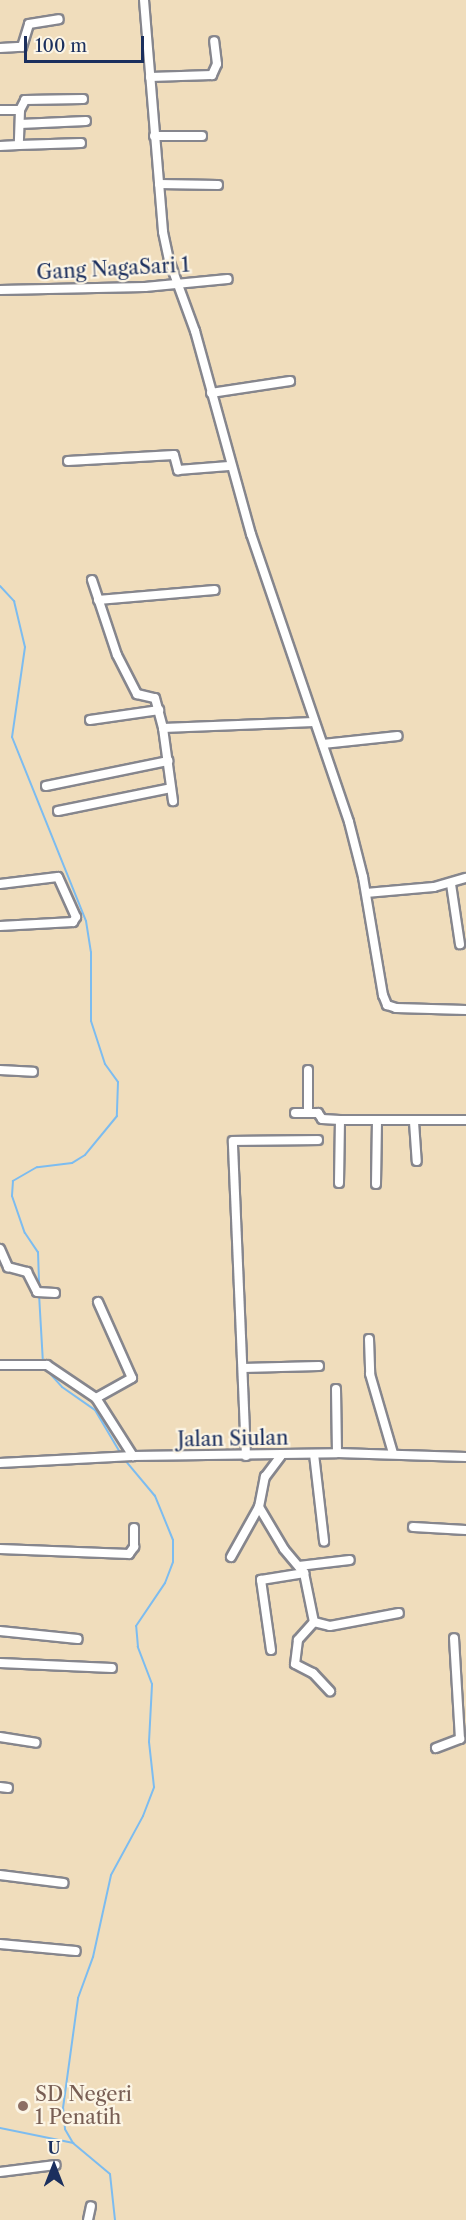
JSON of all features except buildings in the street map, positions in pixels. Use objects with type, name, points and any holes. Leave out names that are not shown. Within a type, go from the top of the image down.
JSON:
[{"type":"street","points":[[144,0],[165,244],[211,393],[229,466],[349,822],[366,893],[376,963],[387,1005],[466,1010]]},
{"type":"street","points":[[0,48],[22,47],[29,24],[59,19]]},
{"type":"street","points":[[150,77],[212,75],[217,64],[214,41]]},
{"type":"street","points":[[19,146],[20,110],[25,100],[82,99]]},
{"type":"street","points":[[0,110],[20,110]]},
{"type":"street","points":[[20,124],[86,121]]},
{"type":"street","points":[[154,136],[202,136]]},
{"type":"street","points":[[0,146],[81,143]]},
{"type":"street","points":[[159,184],[218,184]]},
{"type":"street","name":"Gang NagaSari 1","points":[[0,290],[177,284],[228,279]]},
{"type":"street","points":[[211,393],[290,381]]},
{"type":"street","points":[[68,461],[174,455],[178,470],[229,466]]},
{"type":"street","points":[[92,580],[117,655],[136,694],[155,698],[168,761],[173,801]]},
{"type":"street","points":[[98,600],[215,590]]},
{"type":"street","points":[[90,720],[159,710]]},
{"type":"street","points":[[162,728],[314,722]]},
{"type":"street","points":[[323,744],[398,736]]},
{"type":"street","points":[[46,786],[168,761]]},
{"type":"street","points":[[58,811],[171,788]]},
{"type":"street","points":[[0,884],[58,877],[76,917],[73,922],[0,926]]},
{"type":"street","points":[[366,893],[451,884],[466,878]]},
{"type":"street","points":[[451,884],[460,944]]},
{"type":"street","points":[[0,1070],[33,1072]]},
{"type":"street","points":[[308,1070],[308,1113]]},
{"type":"street","points":[[295,1113],[308,1113],[340,1120],[377,1122],[466,1120]]},
{"type":"street","points":[[339,1183],[340,1120]]},
{"type":"street","points":[[376,1184],[377,1122]]},
{"type":"street","points":[[414,1122],[417,1161]]},
{"type":"street","points":[[250,1456],[243,1368],[232,1141],[318,1140]]},
{"type":"street","points":[[0,1249],[8,1267],[27,1272],[37,1292],[55,1293]]},
{"type":"street","points":[[96,1398],[132,1378],[98,1302]]},
{"type":"street","points":[[369,1339],[369,1374],[393,1453]]},
{"type":"street","points":[[0,1365],[42,1365],[58,1370],[96,1398],[134,1456]]},
{"type":"street","points":[[243,1368],[319,1366]]},
{"type":"street","points":[[336,1389],[337,1453]]},
{"type":"street","name":"Jalan Siulan","points":[[0,1463],[122,1456],[277,1456],[337,1453],[466,1457]]},
{"type":"street","points":[[314,1454],[324,1541]]},
{"type":"street","points":[[231,1557],[259,1507],[265,1478],[277,1456]]},
{"type":"street","points":[[259,1507],[301,1570],[314,1622]]},
{"type":"street","points":[[413,1527],[466,1530]]},
{"type":"street","points":[[0,1549],[129,1554],[134,1547],[134,1528]]},
{"type":"street","points":[[271,1650],[261,1580],[350,1560]]},
{"type":"street","points":[[314,1622],[330,1626],[399,1613]]},
{"type":"street","points":[[314,1622],[298,1640],[295,1664],[320,1679],[330,1691]]},
{"type":"street","points":[[0,1631],[78,1639]]},
{"type":"street","points":[[436,1748],[460,1739],[454,1638]]},
{"type":"street","points":[[0,1663],[112,1668]]},
{"type":"street","points":[[455,1668],[466,1666]]},
{"type":"street","points":[[0,1737],[36,1743]]},
{"type":"street","points":[[0,1875],[64,1883]]},
{"type":"street","points":[[0,1944],[76,1951]]},
{"type":"street","points":[[0,2172],[56,2165]]},
{"type":"street","points":[[88,2220],[91,2206]]},
{"type":"waterway","points":[[0,586],[14,601],[25,647],[12,737],[86,921],[91,952],[91,1021],[105,1064],[118,1082],[117,1116],[85,1155],[72,1163],[37,1167],[13,1181],[12,1196],[25,1233],[38,1252],[39,1289]]},
{"type":"waterway","points":[[39,1294],[43,1363]]},
{"type":"waterway","points":[[45,1368],[62,1387],[95,1410],[121,1454]]},
{"type":"waterway","points":[[115,2220],[110,2174],[73,2143],[65,2129],[63,2108],[78,1998],[93,1957],[111,1875],[143,1816],[154,1787],[149,1742],[152,1684],[138,1647],[136,1626],[165,1583],[173,1562],[173,1540],[155,1496],[124,1459]]},
{"type":"waterway","points":[[0,2128],[73,2143]]},
{"type":"place","name":"SD Negeri 1 Penatih","points":[[23,2106]]}]
